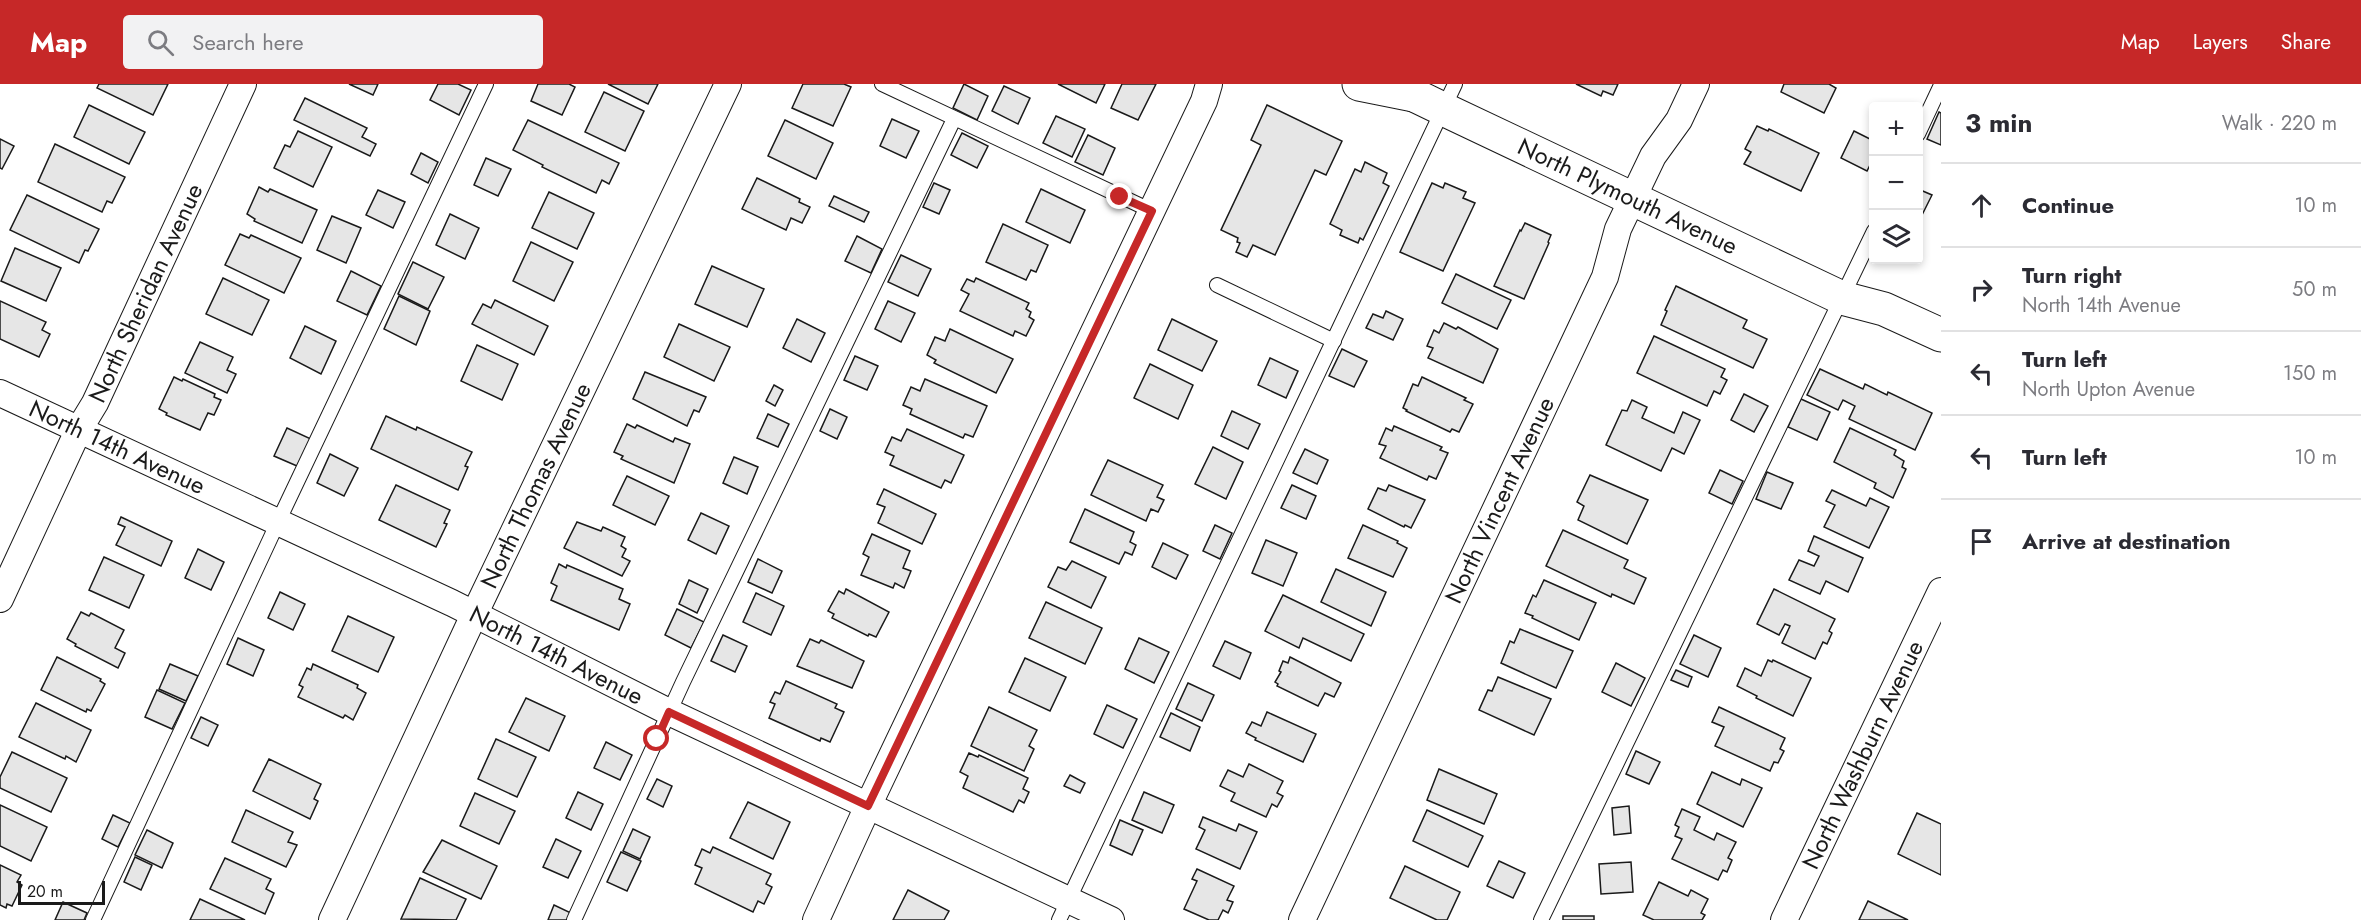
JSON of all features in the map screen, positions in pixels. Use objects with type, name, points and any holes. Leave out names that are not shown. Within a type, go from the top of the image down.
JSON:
[{"type":"street","name":"North Sheridan Avenue","points":[[0,599],[243,84]]},
{"type":"street","name":"North Thomas Avenue","points":[[332,920],[474,615],[728,84]]},
{"type":"street","points":[[816,920],[868,806],[1204,101],[1209,84]]},
{"type":"street","name":"North Plymouth Avenue","points":[[1359,84],[1449,96],[1632,199],[1842,298],[1884,309],[1941,335]]},
{"type":"street","name":"North Vincent Avenue","points":[[1302,920],[1605,277],[1614,237],[1653,156],[1679,120],[1696,84]]},
{"type":"street","name":"North Plymouth Avenue","points":[[1842,298],[1875,323],[1941,360]]},
{"type":"street","name":"North 14th Avenue","points":[[0,393],[474,615],[669,712],[868,806],[1063,910],[1112,920]]},
{"type":"street","name":"North Washburn Avenue","points":[[1784,920],[1941,591]]},
{"type":"lane","points":[[93,920],[278,522],[486,84]]},
{"type":"lane","points":[[882,84],[1152,211]]},
{"type":"lane","points":[[1923,124],[1941,86]]},
{"type":"lane","points":[[1063,910],[1449,96]]},
{"type":"lane","points":[[574,920],[669,712],[954,119]]},
{"type":"lane","points":[[1541,920],[1869,241]]},
{"type":"lane","points":[[1217,285],[1334,341]]},
{"type":"building","points":[[99,84],[168,84],[153,115],[97,88]]},
{"type":"building","points":[[349,84],[378,84],[373,95]]},
{"type":"building","points":[[438,84],[458,84],[471,90],[459,115],[430,100]]},
{"type":"building","points":[[538,84],[569,84],[575,87],[562,115],[531,101]]},
{"type":"building","points":[[608,84],[658,84],[648,104]]},
{"type":"building","points":[[803,84],[844,84],[851,87],[833,126],[792,108]]},
{"type":"building","points":[[964,84],[988,96],[977,120],[953,108]]},
{"type":"building","points":[[1058,84],[1105,84],[1096,103]]},
{"type":"building","points":[[1122,84],[1156,84],[1138,120],[1111,108]]},
{"type":"building","points":[[1576,84],[1618,84],[1613,95],[1603,91],[1601,96]]},
{"type":"building","points":[[1784,84],[1829,84],[1836,88],[1824,113],[1781,92]]},
{"type":"building","points":[[1004,86],[1030,98],[1018,124],[992,111]]},
{"type":"building","points":[[604,92],[644,111],[625,151],[585,132]]},
{"type":"building","points":[[305,98],[367,128],[362,137],[376,144],[370,156],[294,120]]},
{"type":"building","points":[[89,105],[145,132],[129,164],[74,137]]},
{"type":"building","points":[[1267,105],[1342,141],[1326,175],[1315,170],[1275,255],[1253,245],[1247,257],[1236,252],[1240,243],[1237,242],[1238,238],[1221,230],[1261,145],[1251,140]]},
{"type":"building","points":[[1939,112],[1941,113],[1941,145],[1927,139]]},
{"type":"building","points":[[1056,116],[1085,129],[1072,157],[1043,143]]},
{"type":"building","points":[[892,119],[919,131],[906,158],[880,146]]},
{"type":"building","points":[[528,120],[619,163],[609,184],[602,180],[596,193],[513,150]]},
{"type":"building","points":[[785,120],[833,143],[816,179],[768,156]]},
{"type":"building","points":[[1757,126],[1768,131],[1769,129],[1819,153],[1801,191],[1744,164],[1751,152],[1745,149]]},
{"type":"building","points":[[298,131],[332,147],[313,187],[274,168],[285,145],[290,147]]},
{"type":"building","points":[[1854,131],[1869,138],[1867,171],[1841,158]]},
{"type":"building","points":[[962,133],[988,146],[977,168],[951,155]]},
{"type":"building","points":[[1088,135],[1115,148],[1103,175],[1075,162]]},
{"type":"building","points":[[0,139],[14,146],[2,169],[0,168]]},
{"type":"building","points":[[55,144],[125,177],[112,203],[107,201],[102,212],[38,182]]},
{"type":"building","points":[[421,153],[438,162],[428,183],[411,174]]},
{"type":"building","points":[[486,158],[511,169],[498,196],[474,185]]},
{"type":"building","points":[[1365,162],[1387,173],[1383,183],[1389,186],[1363,240],[1360,238],[1358,243],[1340,235],[1342,230],[1330,224],[1355,169],[1361,172]]},
{"type":"building","points":[[757,178],[800,199],[799,202],[810,207],[802,223],[791,218],[786,230],[742,209]]},
{"type":"building","points":[[934,183],[950,190],[939,214],[923,207]]},
{"type":"building","points":[[1432,183],[1443,188],[1445,183],[1466,192],[1463,198],[1475,203],[1443,271],[1400,252]]},
{"type":"building","points":[[259,187],[268,192],[270,189],[317,210],[302,243],[254,221],[255,219],[247,214]]},
{"type":"building","points":[[1041,189],[1085,210],[1070,243],[1026,222]]},
{"type":"building","points":[[378,190],[405,202],[393,228],[366,215]]},
{"type":"building","points":[[1923,191],[1932,195],[1923,213]]},
{"type":"building","points":[[549,192],[594,213],[577,249],[532,228]]},
{"type":"building","points":[[27,195],[99,229],[79,263],[10,230]]},
{"type":"building","points":[[834,196],[869,212],[864,222],[829,206]]},
{"type":"building","points":[[450,214],[479,228],[465,259],[436,245]]},
{"type":"building","points":[[332,216],[361,228],[346,263],[317,250]]},
{"type":"building","points":[[1525,223],[1551,235],[1524,299],[1494,286]]},
{"type":"building","points":[[1003,224],[1048,245],[1036,272],[1031,270],[1026,280],[986,262]]},
{"type":"building","points":[[240,234],[249,238],[251,235],[301,258],[284,293],[225,265]]},
{"type":"building","points":[[857,236],[882,249],[871,273],[845,261]]},
{"type":"building","points":[[531,242],[573,262],[554,301],[513,281]]},
{"type":"building","points":[[15,248],[61,268],[46,301],[1,281]]},
{"type":"building","points":[[901,255],[931,269],[918,296],[888,282]]},
{"type":"building","points":[[413,262],[444,277],[428,309],[398,294]]},
{"type":"building","points":[[712,266],[764,289],[747,327],[695,304]]},
{"type":"building","points":[[351,271],[381,286],[367,315],[337,301]]},
{"type":"building","points":[[1456,274],[1511,300],[1497,329],[1442,303]]},
{"type":"building","points":[[223,278],[269,300],[252,335],[206,314]]},
{"type":"building","points":[[976,278],[1029,303],[1026,309],[1031,312],[1029,317],[1034,320],[1026,336],[1015,331],[1013,336],[960,311],[969,294],[961,290],[967,279],[974,282]]},
{"type":"building","points":[[1676,286],[1747,320],[1743,328],[1767,339],[1753,368],[1661,325]]},
{"type":"building","points":[[399,296],[430,311],[416,345],[384,329]]},
{"type":"building","points":[[495,300],[548,326],[534,355],[472,324],[483,304],[491,308]]},
{"type":"building","points":[[0,301],[46,322],[42,330],[50,334],[39,357],[0,339]]},
{"type":"building","points":[[888,301],[915,313],[901,342],[875,329]]},
{"type":"building","points":[[1386,311],[1403,319],[1393,340],[1366,328],[1373,314],[1383,318]]},
{"type":"building","points":[[797,319],[825,333],[811,362],[783,348]]},
{"type":"building","points":[[1172,319],[1217,341],[1202,371],[1158,350]]},
{"type":"building","points":[[1444,323],[1456,329],[1458,327],[1498,349],[1483,383],[1428,358],[1433,348],[1427,346],[1434,330],[1439,333]]},
{"type":"building","points":[[679,324],[730,347],[714,381],[664,357]]},
{"type":"building","points":[[305,326],[336,341],[321,374],[290,358]]},
{"type":"building","points":[[950,329],[1013,359],[996,393],[934,363],[936,360],[927,355],[935,337],[945,341]]},
{"type":"building","points":[[1654,336],[1725,369],[1721,377],[1727,380],[1720,394],[1714,391],[1707,406],[1637,373]]},
{"type":"building","points":[[200,342],[233,357],[227,370],[236,374],[227,393],[185,373]]},
{"type":"building","points":[[477,345],[518,364],[502,400],[461,381]]},
{"type":"building","points":[[1342,349],[1367,361],[1354,387],[1329,376]]},
{"type":"building","points":[[855,356],[878,366],[867,390],[844,380]]},
{"type":"building","points":[[1270,358],[1298,371],[1286,398],[1258,385]]},
{"type":"building","points":[[1150,364],[1193,385],[1178,419],[1134,398]]},
{"type":"building","points":[[1820,369],[1863,389],[1865,384],[1887,395],[1888,392],[1932,413],[1915,450],[1849,419],[1855,406],[1843,400],[1838,410],[1807,395]]},
{"type":"building","points":[[645,372],[706,397],[699,412],[694,410],[687,426],[633,399]]},
{"type":"building","points":[[174,377],[215,394],[214,397],[221,400],[214,415],[208,413],[200,430],[166,415],[167,413],[159,409]]},
{"type":"building","points":[[1422,377],[1466,398],[1464,400],[1473,404],[1459,432],[1452,429],[1450,432],[1403,408],[1413,384],[1418,386]]},
{"type":"building","points":[[925,379],[987,406],[973,437],[965,434],[963,438],[910,414],[912,409],[903,405],[911,387],[920,391]]},
{"type":"building","points":[[774,385],[783,390],[775,406],[766,401]]},
{"type":"building","points":[[1744,394],[1768,406],[1754,432],[1731,420]]},
{"type":"building","points":[[1801,399],[1830,412],[1817,440],[1788,427]]},
{"type":"building","points":[[1632,400],[1647,407],[1642,418],[1674,433],[1683,412],[1700,420],[1684,454],[1672,448],[1661,471],[1606,445],[1622,410],[1627,411]]},
{"type":"building","points":[[830,409],[847,417],[837,439],[820,431]]},
{"type":"building","points":[[1232,411],[1260,424],[1248,449],[1221,436]]},
{"type":"building","points":[[768,414],[789,424],[778,447],[757,438]]},
{"type":"building","points":[[386,416],[416,430],[417,427],[472,452],[458,490],[371,449]]},
{"type":"building","points":[[627,424],[635,428],[637,425],[673,442],[675,438],[690,444],[674,483],[621,459],[623,456],[614,452]]},
{"type":"building","points":[[1394,426],[1442,447],[1440,450],[1448,453],[1436,479],[1429,476],[1427,480],[1380,458],[1386,446],[1379,444],[1386,428],[1392,431]]},
{"type":"building","points":[[287,428],[311,439],[297,466],[274,456]]},
{"type":"building","points":[[1850,428],[1896,450],[1894,455],[1904,461],[1902,467],[1906,469],[1893,498],[1874,488],[1876,483],[1834,462]]},
{"type":"building","points":[[907,429],[964,455],[951,483],[945,480],[941,488],[890,465],[894,456],[885,452],[892,437],[901,441]]},
{"type":"building","points":[[1213,447],[1243,462],[1226,499],[1195,484]]},
{"type":"building","points":[[1305,449],[1328,460],[1317,484],[1293,473]]},
{"type":"building","points":[[330,454],[358,468],[344,496],[317,483]]},
{"type":"building","points":[[734,457],[758,467],[747,494],[723,483]]},
{"type":"building","points":[[1108,460],[1163,485],[1157,497],[1164,500],[1158,512],[1151,509],[1146,521],[1091,495]]},
{"type":"building","points":[[1720,470],[1743,481],[1732,504],[1709,493]]},
{"type":"building","points":[[1767,472],[1793,483],[1781,509],[1756,499]]},
{"type":"building","points":[[1590,475],[1648,500],[1627,544],[1578,520],[1584,506],[1577,502]]},
{"type":"building","points":[[627,476],[669,496],[655,525],[613,505]]},
{"type":"building","points":[[396,485],[450,510],[444,523],[447,524],[436,547],[379,520]]},
{"type":"building","points":[[1292,485],[1316,496],[1306,519],[1281,508]]},
{"type":"building","points":[[1389,485],[1425,500],[1411,528],[1405,525],[1404,527],[1368,509],[1378,488],[1386,491]]},
{"type":"building","points":[[884,489],[936,514],[922,544],[878,523],[885,507],[877,504]]},
{"type":"building","points":[[1832,490],[1866,506],[1870,498],[1889,507],[1869,548],[1824,527],[1835,505],[1826,501]]},
{"type":"building","points":[[1085,509],[1134,532],[1130,542],[1136,545],[1132,555],[1125,552],[1119,564],[1070,542]]},
{"type":"building","points":[[701,513],[729,526],[716,554],[688,540]]},
{"type":"building","points":[[121,517],[172,541],[161,566],[116,545],[125,527],[118,524]]},
{"type":"building","points":[[577,522],[601,531],[603,527],[625,537],[621,546],[626,549],[622,557],[630,561],[622,576],[564,548]]},
{"type":"building","points":[[1215,525],[1232,533],[1220,559],[1203,551]]},
{"type":"building","points":[[1363,525],[1398,541],[1397,543],[1407,548],[1393,577],[1348,558]]},
{"type":"building","points":[[1563,530],[1628,560],[1624,568],[1646,578],[1634,604],[1612,594],[1611,597],[1546,566]]},
{"type":"building","points":[[872,534],[910,551],[903,568],[911,571],[904,588],[895,583],[893,588],[861,575],[869,557],[863,554]]},
{"type":"building","points":[[1814,536],[1863,558],[1848,592],[1826,581],[1820,594],[1789,580],[1799,560],[1814,566],[1819,556],[1808,551]]},
{"type":"building","points":[[1266,540],[1297,553],[1283,586],[1252,573]]},
{"type":"building","points":[[1163,543],[1188,555],[1176,579],[1152,567]]},
{"type":"building","points":[[198,549],[224,562],[211,590],[185,578]]},
{"type":"building","points":[[104,557],[144,575],[129,608],[89,590]]},
{"type":"building","points":[[758,559],[782,571],[772,593],[748,582]]},
{"type":"building","points":[[1072,561],[1106,577],[1091,608],[1048,587],[1058,567],[1066,570]]},
{"type":"building","points":[[559,564],[566,568],[567,565],[623,589],[619,599],[630,604],[619,630],[551,600],[557,586],[551,583]]},
{"type":"building","points":[[1336,569],[1386,592],[1371,626],[1321,602]]},
{"type":"building","points":[[689,580],[708,589],[697,613],[679,604]]},
{"type":"building","points":[[1544,580],[1596,603],[1579,640],[1525,613],[1533,595],[1536,597]]},
{"type":"building","points":[[846,589],[889,612],[876,637],[869,634],[868,636],[832,618],[834,614],[828,611],[839,591],[844,594]]},
{"type":"building","points":[[1774,589],[1835,619],[1829,631],[1832,633],[1827,644],[1823,642],[1815,659],[1782,643],[1790,626],[1785,624],[1779,635],[1757,624]]},
{"type":"building","points":[[280,592],[305,604],[293,630],[268,618]]},
{"type":"building","points":[[756,593],[784,606],[771,635],[743,622]]},
{"type":"building","points":[[1283,595],[1364,634],[1351,661],[1303,638],[1299,648],[1265,631]]},
{"type":"building","points":[[1046,602],[1102,628],[1085,664],[1029,638]]},
{"type":"building","points":[[677,609],[704,622],[691,648],[665,635]]},
{"type":"building","points":[[81,612],[89,616],[91,613],[124,630],[115,648],[125,653],[118,668],[75,646],[76,644],[67,639]]},
{"type":"building","points":[[348,616],[394,637],[378,672],[332,651]]},
{"type":"building","points":[[1520,629],[1573,651],[1556,688],[1501,663],[1510,641],[1514,643]]},
{"type":"building","points":[[723,635],[747,646],[735,672],[711,661]]},
{"type":"building","points":[[1694,635],[1721,648],[1708,677],[1680,664]]},
{"type":"building","points":[[238,638],[264,650],[253,676],[227,664]]},
{"type":"building","points":[[1139,638],[1169,652],[1154,683],[1125,669]]},
{"type":"building","points":[[810,639],[819,643],[821,640],[864,661],[852,688],[797,666]]},
{"type":"building","points":[[1225,641],[1251,653],[1240,679],[1213,666]]},
{"type":"building","points":[[57,657],[101,679],[100,681],[105,684],[91,711],[87,709],[86,712],[41,690]]},
{"type":"building","points":[[1290,657],[1341,683],[1334,697],[1325,693],[1318,706],[1277,686],[1275,682],[1281,672],[1279,671],[1283,661],[1288,663]]},
{"type":"building","points":[[1025,658],[1066,677],[1050,711],[1009,692]]},
{"type":"building","points":[[1768,660],[1772,662],[1773,660],[1811,678],[1793,716],[1737,686],[1745,668],[1761,676]]},
{"type":"building","points":[[1616,663],[1645,678],[1631,706],[1602,692]]},
{"type":"building","points":[[170,664],[198,676],[186,701],[159,689]]},
{"type":"building","points":[[313,664],[358,685],[357,688],[366,693],[353,720],[345,715],[343,718],[298,697],[303,687],[299,685],[307,668],[311,670]]},
{"type":"building","points":[[1676,670],[1692,677],[1688,687],[1671,680]]},
{"type":"building","points":[[1498,677],[1551,699],[1534,735],[1479,710],[1488,690],[1492,691]]},
{"type":"building","points":[[786,681],[837,704],[835,708],[844,712],[830,742],[821,738],[820,741],[769,718],[775,704],[770,702],[775,692],[780,694]]},
{"type":"building","points":[[1188,683],[1214,695],[1202,721],[1176,709]]},
{"type":"building","points":[[157,690],[185,703],[172,729],[145,717]]},
{"type":"building","points":[[526,698],[565,716],[549,751],[509,732]]},
{"type":"building","points":[[36,703],[91,730],[76,762],[19,737]]},
{"type":"building","points":[[1107,705],[1137,719],[1123,748],[1094,734]]},
{"type":"building","points":[[989,707],[1037,730],[1029,746],[1034,749],[1024,771],[971,746]]},
{"type":"building","points":[[1719,707],[1785,738],[1780,749],[1784,751],[1778,763],[1774,762],[1770,771],[1715,746],[1724,727],[1712,722]]},
{"type":"building","points":[[1267,712],[1316,734],[1303,762],[1255,740],[1256,738],[1246,733],[1252,722],[1261,726]]},
{"type":"building","points":[[1171,713],[1200,727],[1190,751],[1160,737]]},
{"type":"building","points":[[201,717],[218,725],[208,746],[191,738]]},
{"type":"building","points":[[496,739],[536,757],[517,797],[478,779]]},
{"type":"building","points":[[606,742],[632,755],[620,780],[594,768]]},
{"type":"building","points":[[1636,751],[1660,762],[1649,784],[1626,774]]},
{"type":"building","points":[[12,752],[67,778],[51,812],[0,788],[0,777]]},
{"type":"building","points":[[969,753],[978,757],[979,755],[1028,778],[1023,789],[1029,792],[1024,803],[1019,800],[1013,812],[963,788],[968,776],[960,772]]},
{"type":"building","points":[[269,759],[321,784],[314,799],[318,801],[310,819],[253,791]]},
{"type":"building","points":[[1249,764],[1283,781],[1277,793],[1283,796],[1277,807],[1272,804],[1266,817],[1231,801],[1235,793],[1220,786],[1228,770],[1243,777]]},
{"type":"building","points":[[1439,769],[1497,794],[1484,824],[1427,800]]},
{"type":"building","points":[[1712,772],[1740,785],[1742,779],[1762,788],[1743,827],[1697,804]]},
{"type":"building","points":[[1070,775],[1085,783],[1080,793],[1064,786]]},
{"type":"building","points":[[657,779],[672,786],[663,807],[647,799]]},
{"type":"building","points":[[578,792],[603,804],[591,830],[566,818]]},
{"type":"building","points":[[1144,792],[1174,805],[1162,833],[1132,820]]},
{"type":"building","points":[[475,793],[515,811],[499,844],[460,826]]},
{"type":"building","points":[[748,802],[790,822],[773,859],[730,838]]},
{"type":"building","points":[[0,805],[47,827],[31,861],[0,846]]},
{"type":"building","points":[[1629,806],[1631,833],[1614,835],[1612,808]]},
{"type":"building","points":[[1682,809],[1700,817],[1694,830],[1714,840],[1717,833],[1736,842],[1728,858],[1732,860],[1727,872],[1723,870],[1718,880],[1672,859],[1682,839],[1675,836],[1679,827],[1675,825]]},
{"type":"building","points":[[246,810],[293,832],[288,842],[297,845],[286,867],[232,842]]},
{"type":"building","points":[[1427,810],[1483,836],[1468,867],[1413,841]]},
{"type":"building","points":[[1917,813],[1941,824],[1941,875],[1898,854]]},
{"type":"building","points":[[113,815],[130,823],[118,847],[102,839]]},
{"type":"building","points":[[1203,817],[1236,831],[1239,824],[1257,832],[1240,869],[1196,849],[1205,830],[1199,827]]},
{"type":"building","points":[[1120,820],[1143,830],[1132,855],[1110,845]]},
{"type":"building","points":[[633,829],[650,837],[640,859],[623,851]]},
{"type":"building","points":[[147,830],[173,843],[162,868],[135,855]]},
{"type":"building","points":[[556,839],[581,851],[568,878],[543,867]]},
{"type":"building","points":[[442,840],[497,866],[481,899],[423,872]]},
{"type":"building","points":[[713,847],[771,874],[766,884],[772,887],[764,904],[758,901],[753,912],[695,884],[702,868],[695,865],[702,849],[710,853]]},
{"type":"building","points":[[621,852],[641,861],[627,891],[607,882]]},
{"type":"building","points":[[135,857],[152,865],[141,890],[124,882]]},
{"type":"building","points":[[225,858],[271,879],[266,889],[274,893],[265,914],[210,889]]},
{"type":"building","points":[[1499,861],[1525,873],[1513,898],[1487,886]]},
{"type":"building","points":[[1631,862],[1633,892],[1601,894],[1599,864]]},
{"type":"building","points":[[0,865],[21,875],[17,882],[22,885],[12,906],[7,904],[6,908],[0,905]]},
{"type":"building","points":[[1405,866],[1460,892],[1447,920],[1437,920],[1390,898]]},
{"type":"building","points":[[1197,869],[1234,886],[1227,900],[1233,902],[1228,913],[1223,910],[1218,920],[1209,920],[1184,909],[1197,881],[1192,879]]},
{"type":"building","points":[[420,878],[466,899],[456,920],[401,919]]},
{"type":"building","points":[[1659,882],[1688,896],[1691,890],[1708,899],[1701,913],[1705,915],[1702,920],[1654,920],[1643,915]]},
{"type":"building","points":[[908,890],[949,911],[944,920],[893,920]]},
{"type":"building","points":[[200,899],[245,920],[190,920]]},
{"type":"building","points":[[1868,901],[1908,920],[1859,920]]},
{"type":"building","points":[[63,902],[87,913],[84,920],[55,920]]},
{"type":"building","points":[[554,905],[571,913],[568,920],[548,920]]},
{"type":"building","points":[[1563,916],[1594,916],[1594,920],[1563,920]]},
{"type":"route","points":[[657,739],[669,712],[868,806],[1152,211],[1120,197]]}]
